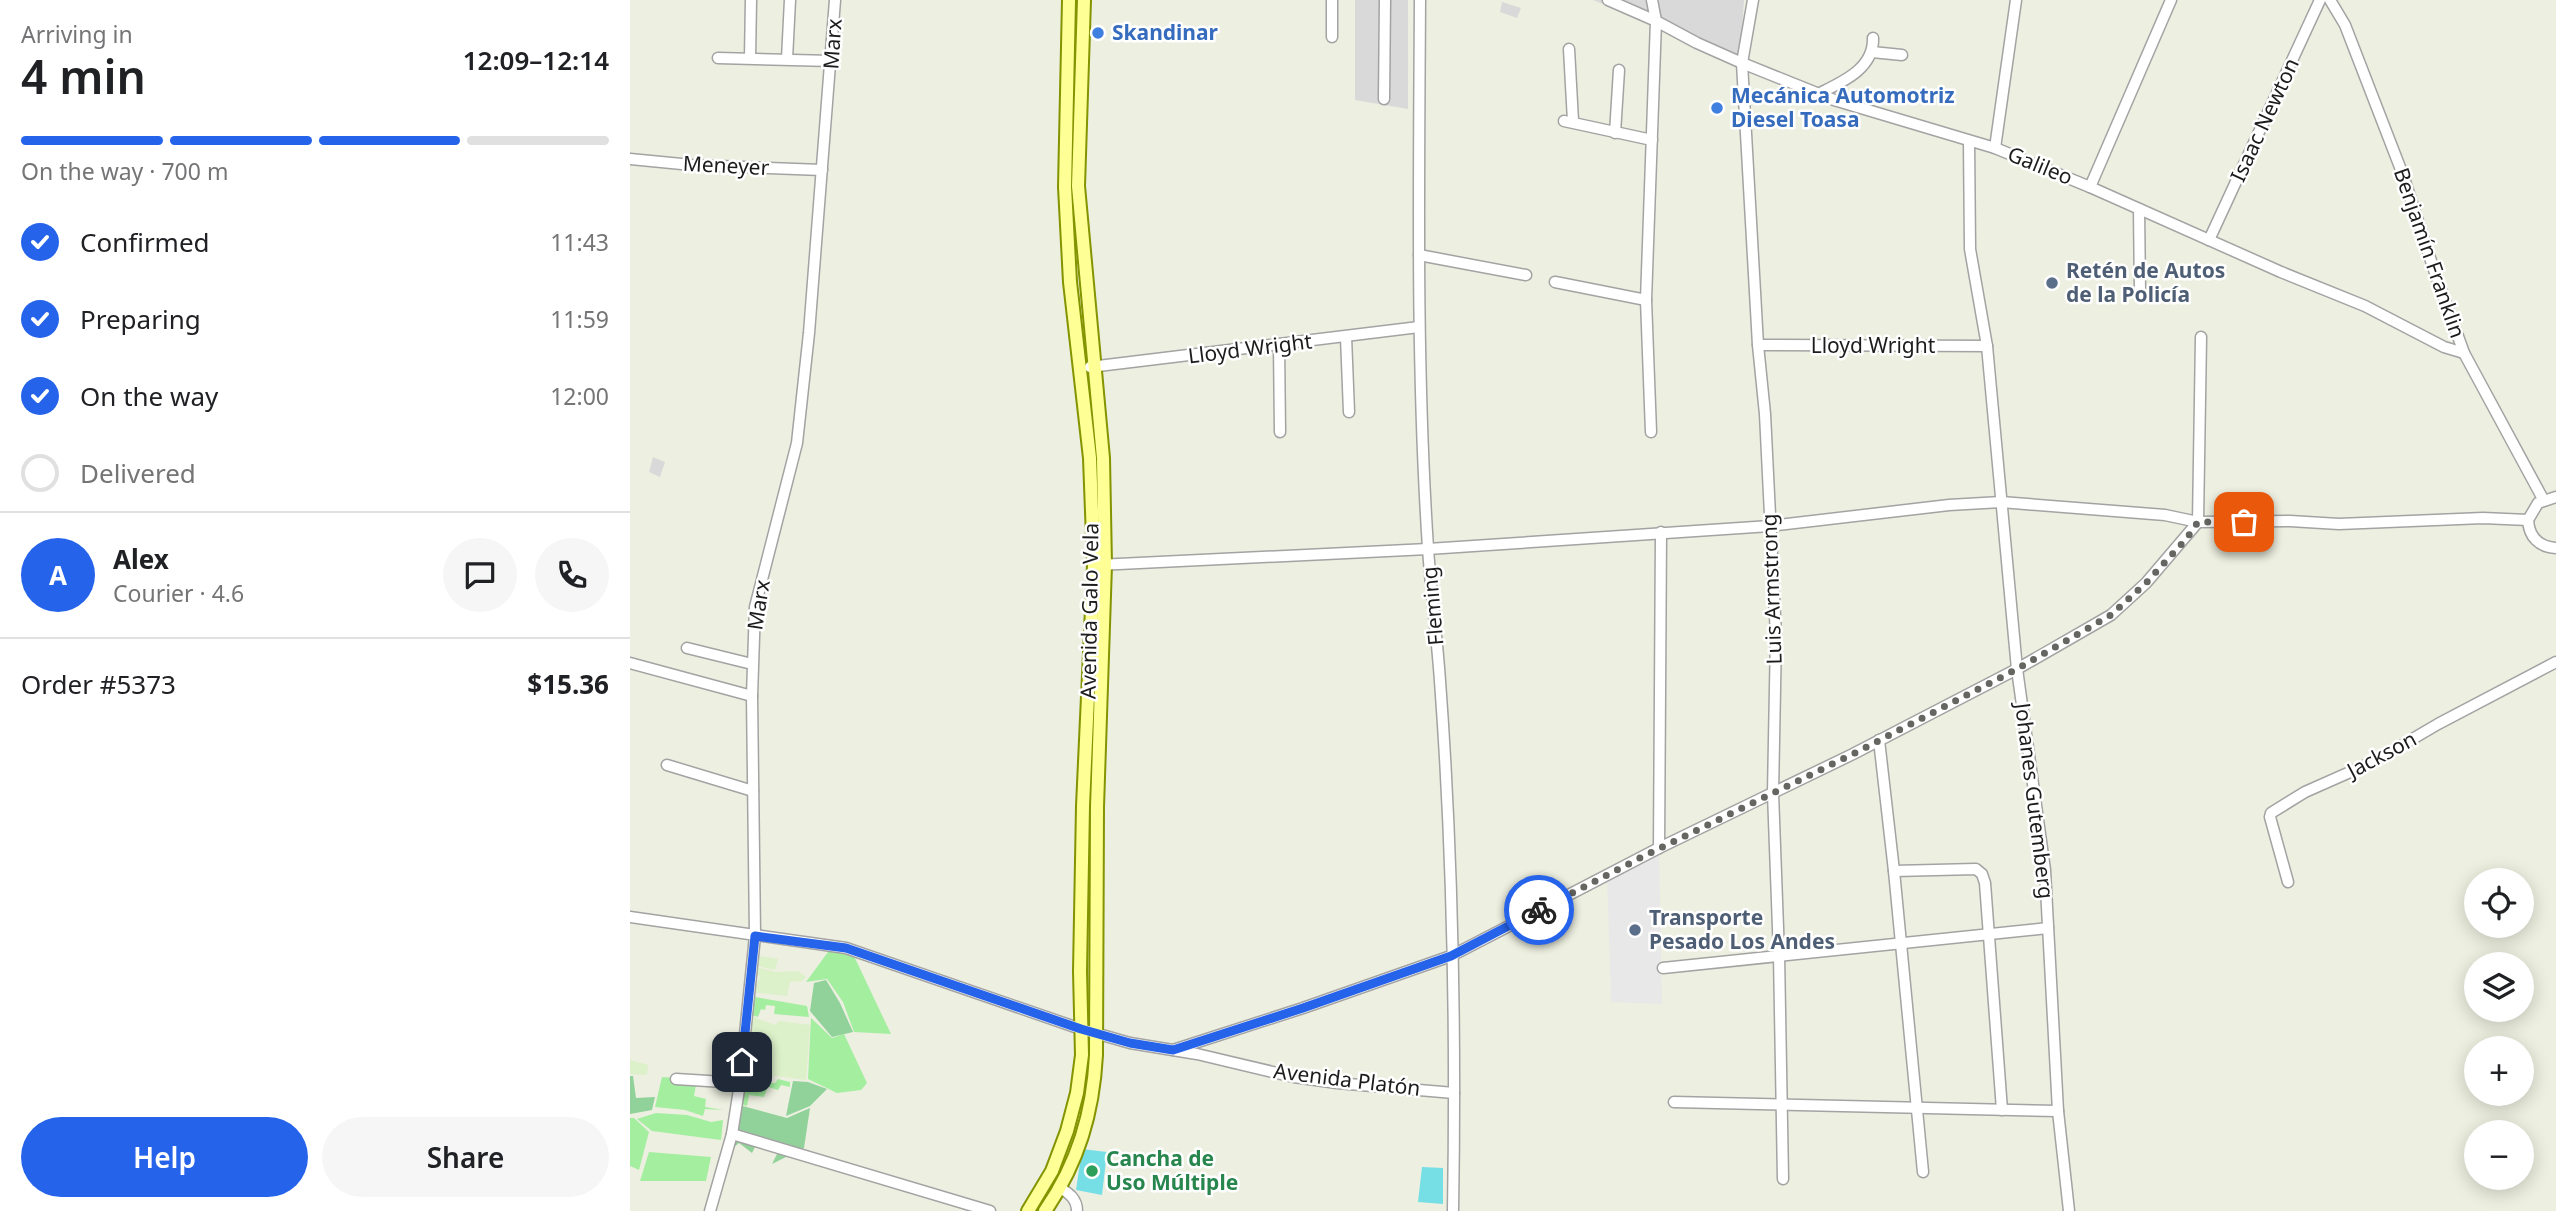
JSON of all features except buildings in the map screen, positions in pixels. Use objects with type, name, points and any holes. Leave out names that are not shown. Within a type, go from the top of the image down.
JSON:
[{"type":"main road","name":"Avenida Galo Vela","points":[[1069,0],[1072,187],[1070,282],[1099,565]]},
{"type":"main road","name":"Avenida Galo Vela","points":[[1028,1211],[1052,1171],[1067,1131],[1077,1093],[1082,1055],[1103,458],[1072,187],[1084,0]]},
{"type":"main road","points":[[1068,36],[1083,37]]},
{"type":"main road","name":"Avenida Galo Vela","points":[[1045,1211],[1074,1160],[1088,1115],[1095,1076],[1090,807]]},
{"type":"street","points":[[750,58],[751,0]]},
{"type":"street","points":[[787,59],[790,0]]},
{"type":"street","name":"Marx","points":[[710,1211],[732,1134],[755,936],[752,664],[755,607],[797,443],[832,61],[835,0]]},
{"type":"street","points":[[1332,0],[1332,37]]},
{"type":"street","points":[[1384,99],[1385,0]]},
{"type":"street","name":"Fleming","points":[[1420,0],[1419,327],[1428,549],[1440,682],[1451,956],[1453,1211]]},
{"type":"street","name":"Galileo","points":[[1608,0],[1742,64],[1818,94],[1996,148],[2365,306],[2444,347],[2464,353]]},
{"type":"street","points":[[1651,432],[1646,300],[1656,21],[1652,0]]},
{"type":"street","name":"Luis Armstrong","points":[[1753,0],[1742,64],[1758,345],[1765,414],[1776,636],[1773,793],[1780,956],[1783,1179]]},
{"type":"street","points":[[1996,148],[2016,0]]},
{"type":"street","points":[[2090,187],[2171,0]]},
{"type":"street","name":"Isaac Newton","points":[[2209,240],[2320,0]]},
{"type":"street","name":"Benjamín Franklin","points":[[2330,0],[2345,25],[2403,175],[2464,353],[2543,499]]},
{"type":"street","points":[[1818,94],[1851,78],[1872,52],[1873,38]]},
{"type":"street","points":[[1569,49],[1568,121],[1652,140]]},
{"type":"street","points":[[1872,52],[1902,54]]},
{"type":"street","points":[[718,58],[832,61]]},
{"type":"street","points":[[1615,133],[1619,70]]},
{"type":"street","name":"Johanes Gutemberg","points":[[1969,141],[1970,249],[1987,346],[2017,669],[2045,870],[2059,1111],[2069,1211]]},
{"type":"street","name":"Meneyer","points":[[630,159],[692,165],[822,170]]},
{"type":"street","points":[[2139,209],[2140,293]]},
{"type":"street","points":[[1419,255],[1526,275]]},
{"type":"street","points":[[1555,282],[1646,300]]},
{"type":"street","name":"Lloyd Wright","points":[[1080,368],[1419,327]]},
{"type":"street","points":[[1346,337],[1349,412]]},
{"type":"street","points":[[1173,1050],[1451,956],[1659,848],[2017,669],[2111,615],[2146,583],[2198,522],[2201,337]]},
{"type":"street","name":"Lloyd Wright","points":[[1758,345],[1987,346]]},
{"type":"street","points":[[1279,346],[1280,432]]},
{"type":"street","points":[[2556,497],[2543,499],[2533,507],[2528,520],[2534,539],[2545,547],[2556,548]]},
{"type":"street","points":[[1099,565],[1428,549],[1770,526],[1949,505],[2001,502],[2165,515],[2198,522],[2290,521],[2339,524],[2483,518],[2528,520]]},
{"type":"street","points":[[1659,848],[1661,532]]},
{"type":"street","points":[[687,648],[752,664]]},
{"type":"street","name":"Jackson","points":[[2288,882],[2271,813],[2305,792],[2375,761],[2438,723],[2556,662]]},
{"type":"street","points":[[630,663],[752,696]]},
{"type":"street","points":[[1879,740],[1923,1172]]},
{"type":"street","points":[[667,765],[753,791]]},
{"type":"street","points":[[1894,871],[1976,869],[1982,874],[2002,1110]]},
{"type":"street","name":"Avenida Platón","points":[[630,917],[846,948],[1095,1034],[1130,1043],[1294,1077],[1454,1093]]},
{"type":"street","points":[[1663,968],[2048,928]]},
{"type":"street","points":[[676,1079],[740,1083]]},
{"type":"street","points":[[1674,1102],[2059,1111]]},
{"type":"street","points":[[732,1134],[990,1211]]},
{"type":"street","points":[[1060,1188],[1074,1198],[1077,1211]]},
{"type":"shaded area","points":[[1355,0],[1408,0],[1408,109],[1355,100]]},
{"type":"shaded area","points":[[1593,0],[1744,0],[1740,60]]},
{"type":"shaded area","points":[[1502,2],[1521,8],[1517,18],[1500,12]]},
{"type":"shaded area","points":[[653,457],[665,462],[660,477],[649,472]]},
{"type":"shaded area","name":"Transporte Pesado Los Andes","points":[[1659,848],[1662,1004],[1611,1002],[1607,874]]},
{"type":"shaded area","name":"Cancha de Uso Múltiple","points":[[1082,1149],[1107,1152],[1102,1195],[1076,1190]]},
{"type":"shaded area","points":[[1422,1167],[1443,1168],[1443,1204],[1418,1202]]},
{"type":"green space","points":[[831,948],[853,954],[891,1034],[854,1032],[843,1002],[827,979],[806,982]]},
{"type":"green space","points":[[754,955],[778,959],[775,970],[752,965]]},
{"type":"green space","points":[[755,967],[776,972],[798,971],[806,977],[802,981],[790,982],[787,996],[750,992],[760,976],[754,974]]},
{"type":"green space","points":[[826,980],[853,1032],[832,1037],[810,1011],[814,983]]},
{"type":"green space","points":[[749,996],[807,1006],[809,1017],[774,1014],[775,1006],[766,1005],[758,1017],[748,1014]]},
{"type":"green space","points":[[747,1015],[775,1025],[779,1021],[810,1025],[806,1080],[740,1071]]},
{"type":"green space","points":[[811,1018],[832,1038],[844,1034],[867,1083],[861,1090],[837,1093],[808,1079]]},
{"type":"green space","points":[[630,1060],[648,1065],[647,1075],[630,1074]]},
{"type":"green space","points":[[740,1073],[767,1076],[767,1083],[775,1083],[778,1079],[790,1082],[790,1087],[781,1085],[778,1090],[768,1087],[764,1097],[749,1095],[747,1106],[735,1102]]},
{"type":"green space","points":[[630,1076],[633,1076],[636,1098],[655,1097],[652,1110],[630,1114]]},
{"type":"green space","points":[[662,1077],[705,1080],[696,1085],[694,1096],[706,1099],[705,1107],[723,1110],[705,1109],[703,1116],[685,1110],[655,1107]]},
{"type":"green space","points":[[793,1081],[808,1082],[827,1089],[810,1106],[786,1116]]},
{"type":"green space","points":[[739,1105],[787,1118],[810,1108],[804,1148],[772,1164],[780,1148],[758,1141],[752,1153],[739,1143],[727,1153]]},
{"type":"green space","points":[[656,1113],[687,1115],[711,1122],[723,1120],[721,1140],[652,1131],[637,1119]]},
{"type":"green space","points":[[630,1118],[634,1118],[649,1132],[639,1170],[630,1166]]},
{"type":"green space","points":[[649,1152],[711,1157],[706,1181],[640,1181]]},
{"type":"way so far","points":[[1539,910],[1853,754],[2017,669],[2111,615],[2146,583],[2198,522],[2244,522]]},
{"type":"place","name":"Skandinar","points":[[1098,33]]},
{"type":"place","name":"Mecánica Automotriz Diesel Toasa","points":[[1717,108]]},
{"type":"place","name":"Retén de Autos de la Policía","points":[[2052,283]]},
{"type":"place","name":"Transporte Pesado Los Andes","points":[[1635,930]]},
{"type":"place","name":"Cancha de Uso Múltiple","points":[[1092,1171]]},
{"type":"route","points":[[742,1062],[755,936],[846,948],[1081,1029],[1130,1043],[1173,1050],[1451,956],[1539,910]]}]
